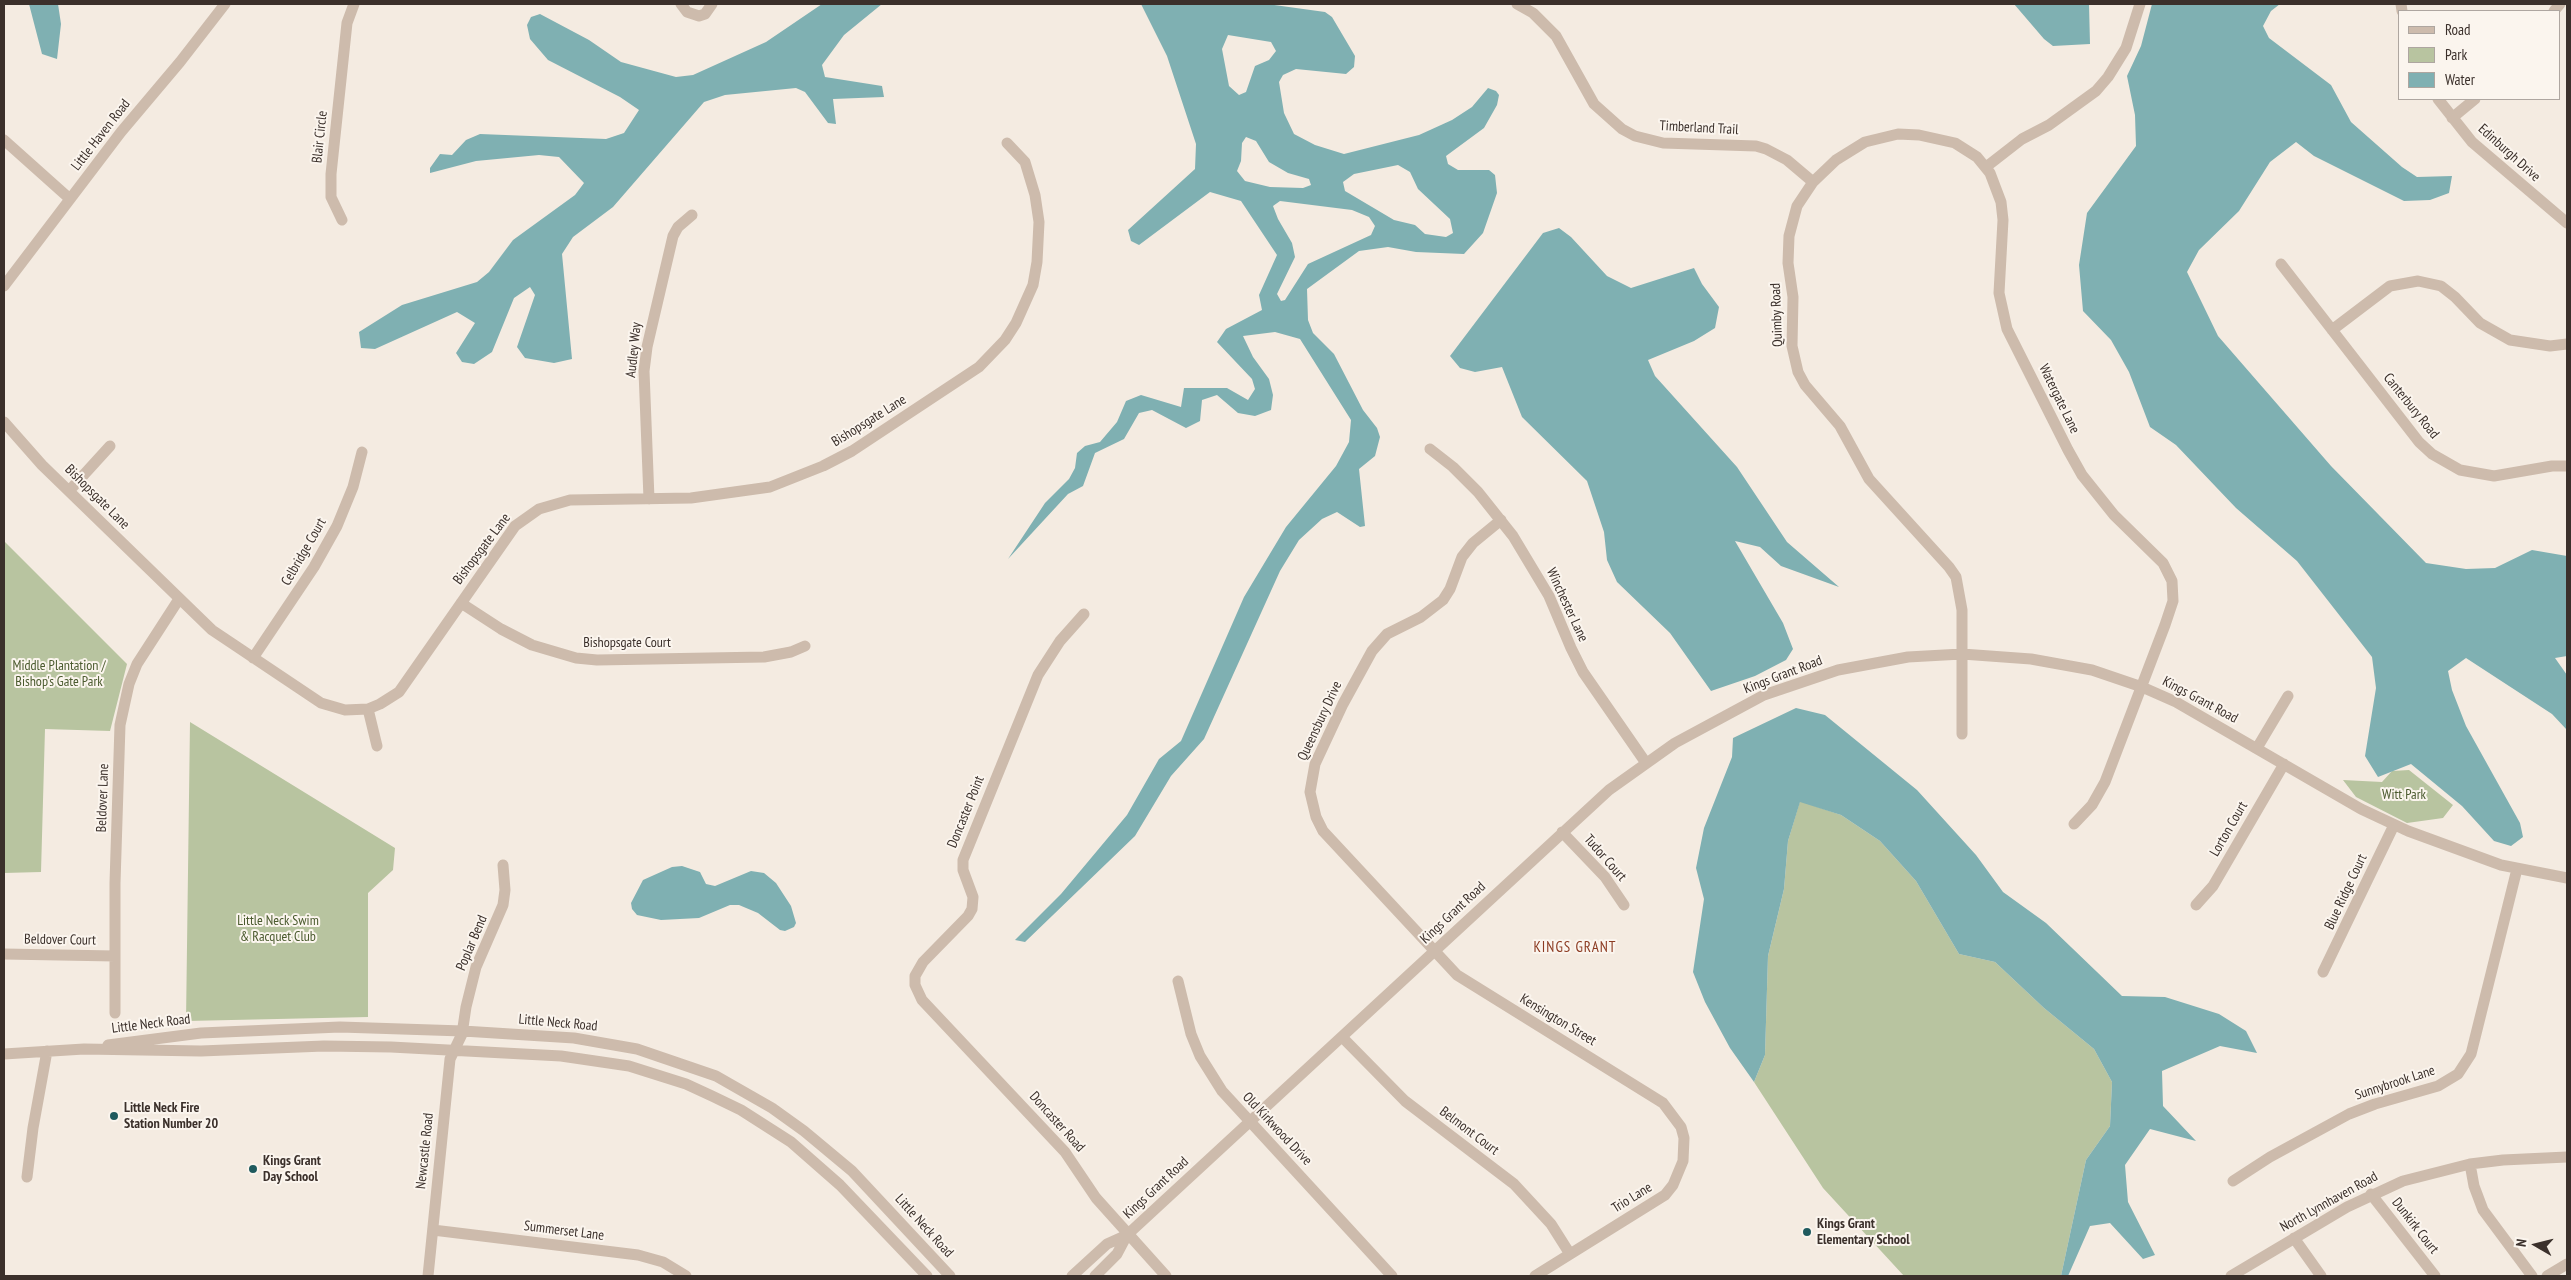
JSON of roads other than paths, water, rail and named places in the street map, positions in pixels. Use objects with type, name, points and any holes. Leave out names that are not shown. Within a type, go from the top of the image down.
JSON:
[{"type":"street","name":"Little Haven Road","points":[[4,286],[121,132],[180,62],[225,4]]},
{"type":"street","name":"Blair Circle","points":[[342,220],[334,208],[331,197],[347,23],[354,4]]},
{"type":"street","points":[[681,4],[687,12],[699,16],[705,14],[712,4]]},
{"type":"street","name":"Timberland Trail","points":[[1517,4],[1533,13],[1551,30],[1565,50],[1594,104],[1622,129],[1649,140],[1663,143],[1756,146],[1787,160],[1813,182]]},
{"type":"street","points":[[1986,168],[2022,138],[2055,121],[2096,91],[2108,77],[2126,48],[2140,4]]},
{"type":"street","name":"Edinburgh Drive","points":[[2439,100],[2452,118],[2491,161],[2566,218]]},
{"type":"street","points":[[2452,118],[2474,100]]},
{"type":"street","name":"Quimby Road","points":[[1962,734],[1962,610],[1956,577],[1869,479],[1840,426],[1805,384],[1794,358],[1791,331],[1794,297],[1788,263],[1789,236],[1797,206],[1813,182],[1836,160],[1852,149],[1873,139],[1898,134],[1919,135],[1955,143],[1977,157],[1986,168]]},
{"type":"street","points":[[4,140],[70,200]]},
{"type":"street","name":"Bishopsgate Lane","points":[[4,422],[69,491],[212,630],[321,703],[345,710],[368,708],[380,704],[399,692],[514,526],[539,509],[570,500],[649,499],[727,494],[770,487],[800,476],[852,451],[966,378],[989,358],[1005,340],[1027,300],[1036,270],[1039,240],[1035,194],[1030,172],[1018,152],[1007,143]]},
{"type":"street","name":"Watergate Lane","points":[[1986,168],[1996,186],[2003,220],[1999,293],[2008,329],[2082,475],[2114,515],[2163,563],[2172,581],[2172,601],[2142,687],[2101,791],[2092,805],[2074,824]]},
{"type":"street","name":"Audley Way","points":[[649,499],[645,380],[647,346],[673,236],[678,228],[692,215]]},
{"type":"street","name":"Canterbury Road","points":[[2281,264],[2419,442],[2447,465],[2477,474],[2494,476],[2505,476],[2552,466],[2567,466]]},
{"type":"street","points":[[2332,330],[2390,286],[2418,281],[2441,286],[2455,297],[2480,323],[2510,340],[2550,346],[2567,344]]},
{"type":"street","points":[[69,491],[110,446]]},
{"type":"street","name":"Winchester Lane","points":[[1430,449],[1454,467],[1501,520],[1532,565],[1549,596],[1570,648],[1583,672],[1646,762]]},
{"type":"street","name":"Celbridge Court","points":[[253,658],[314,567],[336,526],[353,487],[362,452]]},
{"type":"street","name":"Queensbury Drive","points":[[1435,951],[1323,831],[1312,805],[1311,779],[1315,764],[1343,704],[1372,651],[1387,634],[1421,617],[1443,600],[1450,589],[1466,552],[1501,520]]},
{"type":"street","name":"Beldover Lane","points":[[115,1013],[120,735],[123,704],[138,664],[178,599]]},
{"type":"street","name":"Bishopsgate Court","points":[[461,603],[501,629],[532,645],[559,654],[583,659],[764,657],[791,652],[805,646]]},
{"type":"street","name":"Doncaster Point","points":[[957,1036],[922,1000],[915,985],[916,976],[923,962],[968,916],[972,909],[972,897],[963,870],[963,860],[1038,675],[1060,641],[1084,614]]},
{"type":"street","name":"Kings Grant Road","points":[[1072,1276],[1107,1244],[1127,1235],[1609,790],[1646,762],[1687,736],[1764,696],[1801,682],[1867,664],[1908,658],[1962,654],[2031,659],[2074,666],[2142,687],[2176,702],[2394,825],[2454,849],[2516,869],[2567,878]]},
{"type":"street","points":[[2257,748],[2288,696]]},
{"type":"street","points":[[368,708],[377,746]]},
{"type":"street","name":"Lorton Court","points":[[2196,905],[2214,886],[2284,764]]},
{"type":"street","name":"Blue Ridge Court","points":[[2323,972],[2394,825]]},
{"type":"street","name":"Tudor Court","points":[[1562,832],[1605,877],[1624,905]]},
{"type":"street","name":"Poplar Bend","points":[[463,1031],[466,1007],[476,967],[503,905],[505,890],[503,866]]},
{"type":"street","name":"Sunnybrook Lane","points":[[2233,1181],[2270,1157],[2349,1114],[2375,1104],[2438,1086],[2458,1074],[2471,1054],[2516,869]]},
{"type":"street","name":"Kensington Street","points":[[1435,951],[1467,983],[1607,1068],[1670,1110]]},
{"type":"street","name":"Beldover Court","points":[[4,954],[115,956]]},
{"type":"street","name":"Old Kirkwood Drive","points":[[1178,981],[1182,990],[1186,1016],[1200,1056],[1222,1091],[1392,1276]]},
{"type":"street","name":"Little Neck Road","points":[[84,1049],[140,1039],[201,1033],[340,1027],[463,1031],[574,1038],[629,1047],[693,1066],[739,1088],[772,1108],[834,1156],[879,1199],[950,1276]]},
{"type":"street","name":"Newcastle Road","points":[[428,1276],[444,1116],[453,1050],[463,1031]]},
{"type":"street","points":[[201,1033],[201,1051]]},
{"type":"street","name":"Doncaster Road","points":[[957,1036],[1065,1152],[1096,1198],[1127,1235],[1166,1276]]},
{"type":"street","name":"Belmont Court","points":[[1342,1037],[1405,1101],[1514,1184],[1551,1224],[1570,1254]]},
{"type":"street","name":"Little Neck Road","points":[[4,1054],[84,1049],[201,1051],[324,1046],[453,1050],[592,1059],[654,1073],[712,1096],[764,1124],[816,1163],[927,1276]]},
{"type":"street","points":[[27,1177],[33,1128],[47,1051]]},
{"type":"street","name":"Trio Lane","points":[[1535,1276],[1654,1203],[1673,1185],[1684,1161],[1685,1150],[1681,1127],[1670,1110]]},
{"type":"street","name":"North Lynnhaven Road","points":[[2231,1276],[2371,1194],[2432,1172],[2470,1164],[2503,1160],[2567,1157]]},
{"type":"street","points":[[2470,1164],[2474,1186],[2482,1210],[2532,1276]]},
{"type":"street","name":"Dunkirk Court","points":[[2371,1194],[2436,1276]]},
{"type":"street","name":"Summerset Lane","points":[[432,1230],[638,1255],[663,1262],[686,1276]]},
{"type":"street","name":"Kings Grant Road","points":[[1094,1276],[1117,1254],[1127,1235]]},
{"type":"street","points":[[2294,1238],[2321,1276]]},
{"type":"street","points":[[2547,1276],[2567,1264]]},
{"type":"water","points":[[29,4],[58,4],[61,24],[57,59],[42,54]]},
{"type":"water","points":[[822,4],[882,4],[844,35],[822,65],[825,77],[882,86],[884,97],[833,99],[836,124],[828,123],[805,92],[796,88],[725,95],[704,102],[613,207],[573,237],[562,254],[572,359],[554,363],[525,358],[517,347],[535,295],[530,287],[514,298],[492,352],[474,364],[462,362],[456,353],[475,323],[457,312],[375,349],[361,348],[359,332],[402,305],[477,282],[489,272],[513,240],[575,195],[584,183],[559,157],[539,155],[476,161],[430,173],[430,168],[440,154],[452,155],[466,140],[480,134],[606,139],[624,133],[639,110],[620,97],[548,60],[530,39],[527,25],[531,17],[540,14],[589,40],[621,62],[676,77],[693,75],[766,42]]},
{"type":"water","points":[[1141,4],[1267,4],[1325,12],[1332,17],[1355,56],[1354,67],[1346,74],[1296,69],[1283,75],[1279,82],[1284,113],[1294,134],[1315,145],[1344,154],[1419,135],[1452,120],[1472,107],[1488,88],[1496,91],[1499,95],[1497,105],[1484,128],[1446,156],[1448,164],[1458,170],[1489,170],[1495,175],[1497,193],[1483,233],[1464,254],[1416,252],[1388,247],[1359,251],[1307,289],[1308,320],[1313,333],[1334,354],[1363,410],[1377,428],[1380,437],[1375,456],[1359,469],[1365,526],[1360,527],[1337,512],[1322,519],[1299,540],[1280,571],[1204,739],[1171,776],[1135,836],[1025,942],[1015,940],[1061,894],[1127,815],[1159,759],[1181,741],[1244,597],[1286,527],[1336,466],[1349,442],[1351,420],[1300,339],[1275,332],[1243,336],[1253,357],[1269,379],[1273,395],[1271,410],[1255,416],[1238,413],[1217,395],[1202,400],[1200,421],[1186,428],[1152,410],[1139,413],[1124,439],[1095,453],[1083,486],[1068,494],[1008,559],[1045,503],[1069,479],[1075,468],[1077,453],[1085,446],[1100,442],[1117,422],[1126,401],[1141,395],[1181,407],[1184,388],[1227,388],[1248,400],[1255,389],[1252,379],[1217,342],[1226,329],[1262,310],[1259,295],[1277,255],[1241,201],[1210,192],[1139,245],[1131,241],[1128,230],[1195,169],[1196,144],[1167,56]],"holes":[[[1228,35],[1271,42],[1276,51],[1269,60],[1255,66],[1246,92],[1239,95],[1229,86],[1222,49]],[[1246,137],[1256,141],[1269,162],[1288,173],[1309,179],[1311,185],[1303,188],[1270,187],[1245,181],[1237,171],[1241,161],[1242,143]],[[1398,165],[1410,172],[1418,189],[1450,219],[1453,233],[1446,237],[1425,234],[1415,225],[1394,220],[1345,191],[1343,182],[1354,174]],[[1280,201],[1352,210],[1369,217],[1375,226],[1371,235],[1308,264],[1285,300],[1281,301],[1277,294],[1295,257],[1292,243],[1273,206]]]},
{"type":"water","points":[[2014,4],[2089,4],[2090,44],[2053,46],[2044,39]]},
{"type":"water","points":[[2152,4],[2280,4],[2271,11],[2263,26],[2269,38],[2331,85],[2351,122],[2402,167],[2417,177],[2452,176],[2449,193],[2430,200],[2404,201],[2314,156],[2296,142],[2270,162],[2239,211],[2199,250],[2187,272],[2218,336],[2331,466],[2426,563],[2466,569],[2495,568],[2532,550],[2567,556],[2567,656],[2555,658],[2567,675],[2567,730],[2552,714],[2466,658],[2448,671],[2452,690],[2466,726],[2520,823],[2523,837],[2511,846],[2494,841],[2462,806],[2411,764],[2378,777],[2365,756],[2376,688],[2372,657],[2297,561],[2236,508],[2176,445],[2150,427],[2129,372],[2111,340],[2083,311],[2079,265],[2087,213],[2136,146],[2135,115],[2127,76],[2141,46]]},
{"type":"water","points":[[1559,228],[1571,237],[1607,276],[1631,288],[1694,268],[1702,284],[1719,307],[1715,328],[1694,341],[1648,360],[1655,376],[1737,467],[1787,542],[1839,587],[1781,566],[1760,547],[1735,541],[1783,623],[1793,649],[1786,660],[1755,676],[1711,691],[1670,633],[1617,582],[1607,560],[1604,532],[1587,481],[1522,417],[1502,367],[1475,372],[1460,368],[1450,356],[1543,233]]},
{"type":"water","points":[[1796,708],[1825,715],[1917,790],[1976,855],[2003,892],[2046,923],[2122,996],[2165,997],[2219,1014],[2246,1031],[2257,1053],[2220,1046],[2162,1071],[2163,1106],[2196,1141],[2150,1129],[2125,1165],[2128,1202],[2155,1255],[2143,1259],[2110,1223],[2090,1226],[2068,1276],[2061,1276],[2086,1160],[2110,1126],[2112,1082],[2094,1049],[2044,1008],[1995,962],[1959,954],[1916,881],[1880,841],[1841,815],[1800,802],[1788,841],[1784,889],[1768,956],[1765,1055],[1754,1082],[1730,1048],[1705,1002],[1693,972],[1704,899],[1696,868],[1704,828],[1732,757],[1733,738]]},
{"type":"water","points":[[682,866],[700,872],[706,884],[715,886],[751,871],[764,873],[776,883],[791,906],[796,923],[794,927],[785,931],[780,930],[758,913],[739,905],[730,905],[699,918],[661,920],[637,915],[632,909],[631,903],[643,880],[672,867]]},
{"type":"place","name":"Little Neck Fire Station Number 20","points":[[114,1116]]},
{"type":"place","name":"Kings Grant Day School","points":[[253,1169]]},
{"type":"place","name":"Kings Grant Elementary School","points":[[1807,1232]]},
{"type":"district","name":"KINGS GRANT","points":[[1575,948]]},
{"type":"park label","name":"Middle Plantation / Bishop's Gate Park","points":[[59,674]]},
{"type":"park label","name":"Witt Park","points":[[2404,795]]},
{"type":"park label","name":"Little Neck Swim & Racquet Club","points":[[278,930]]}]
